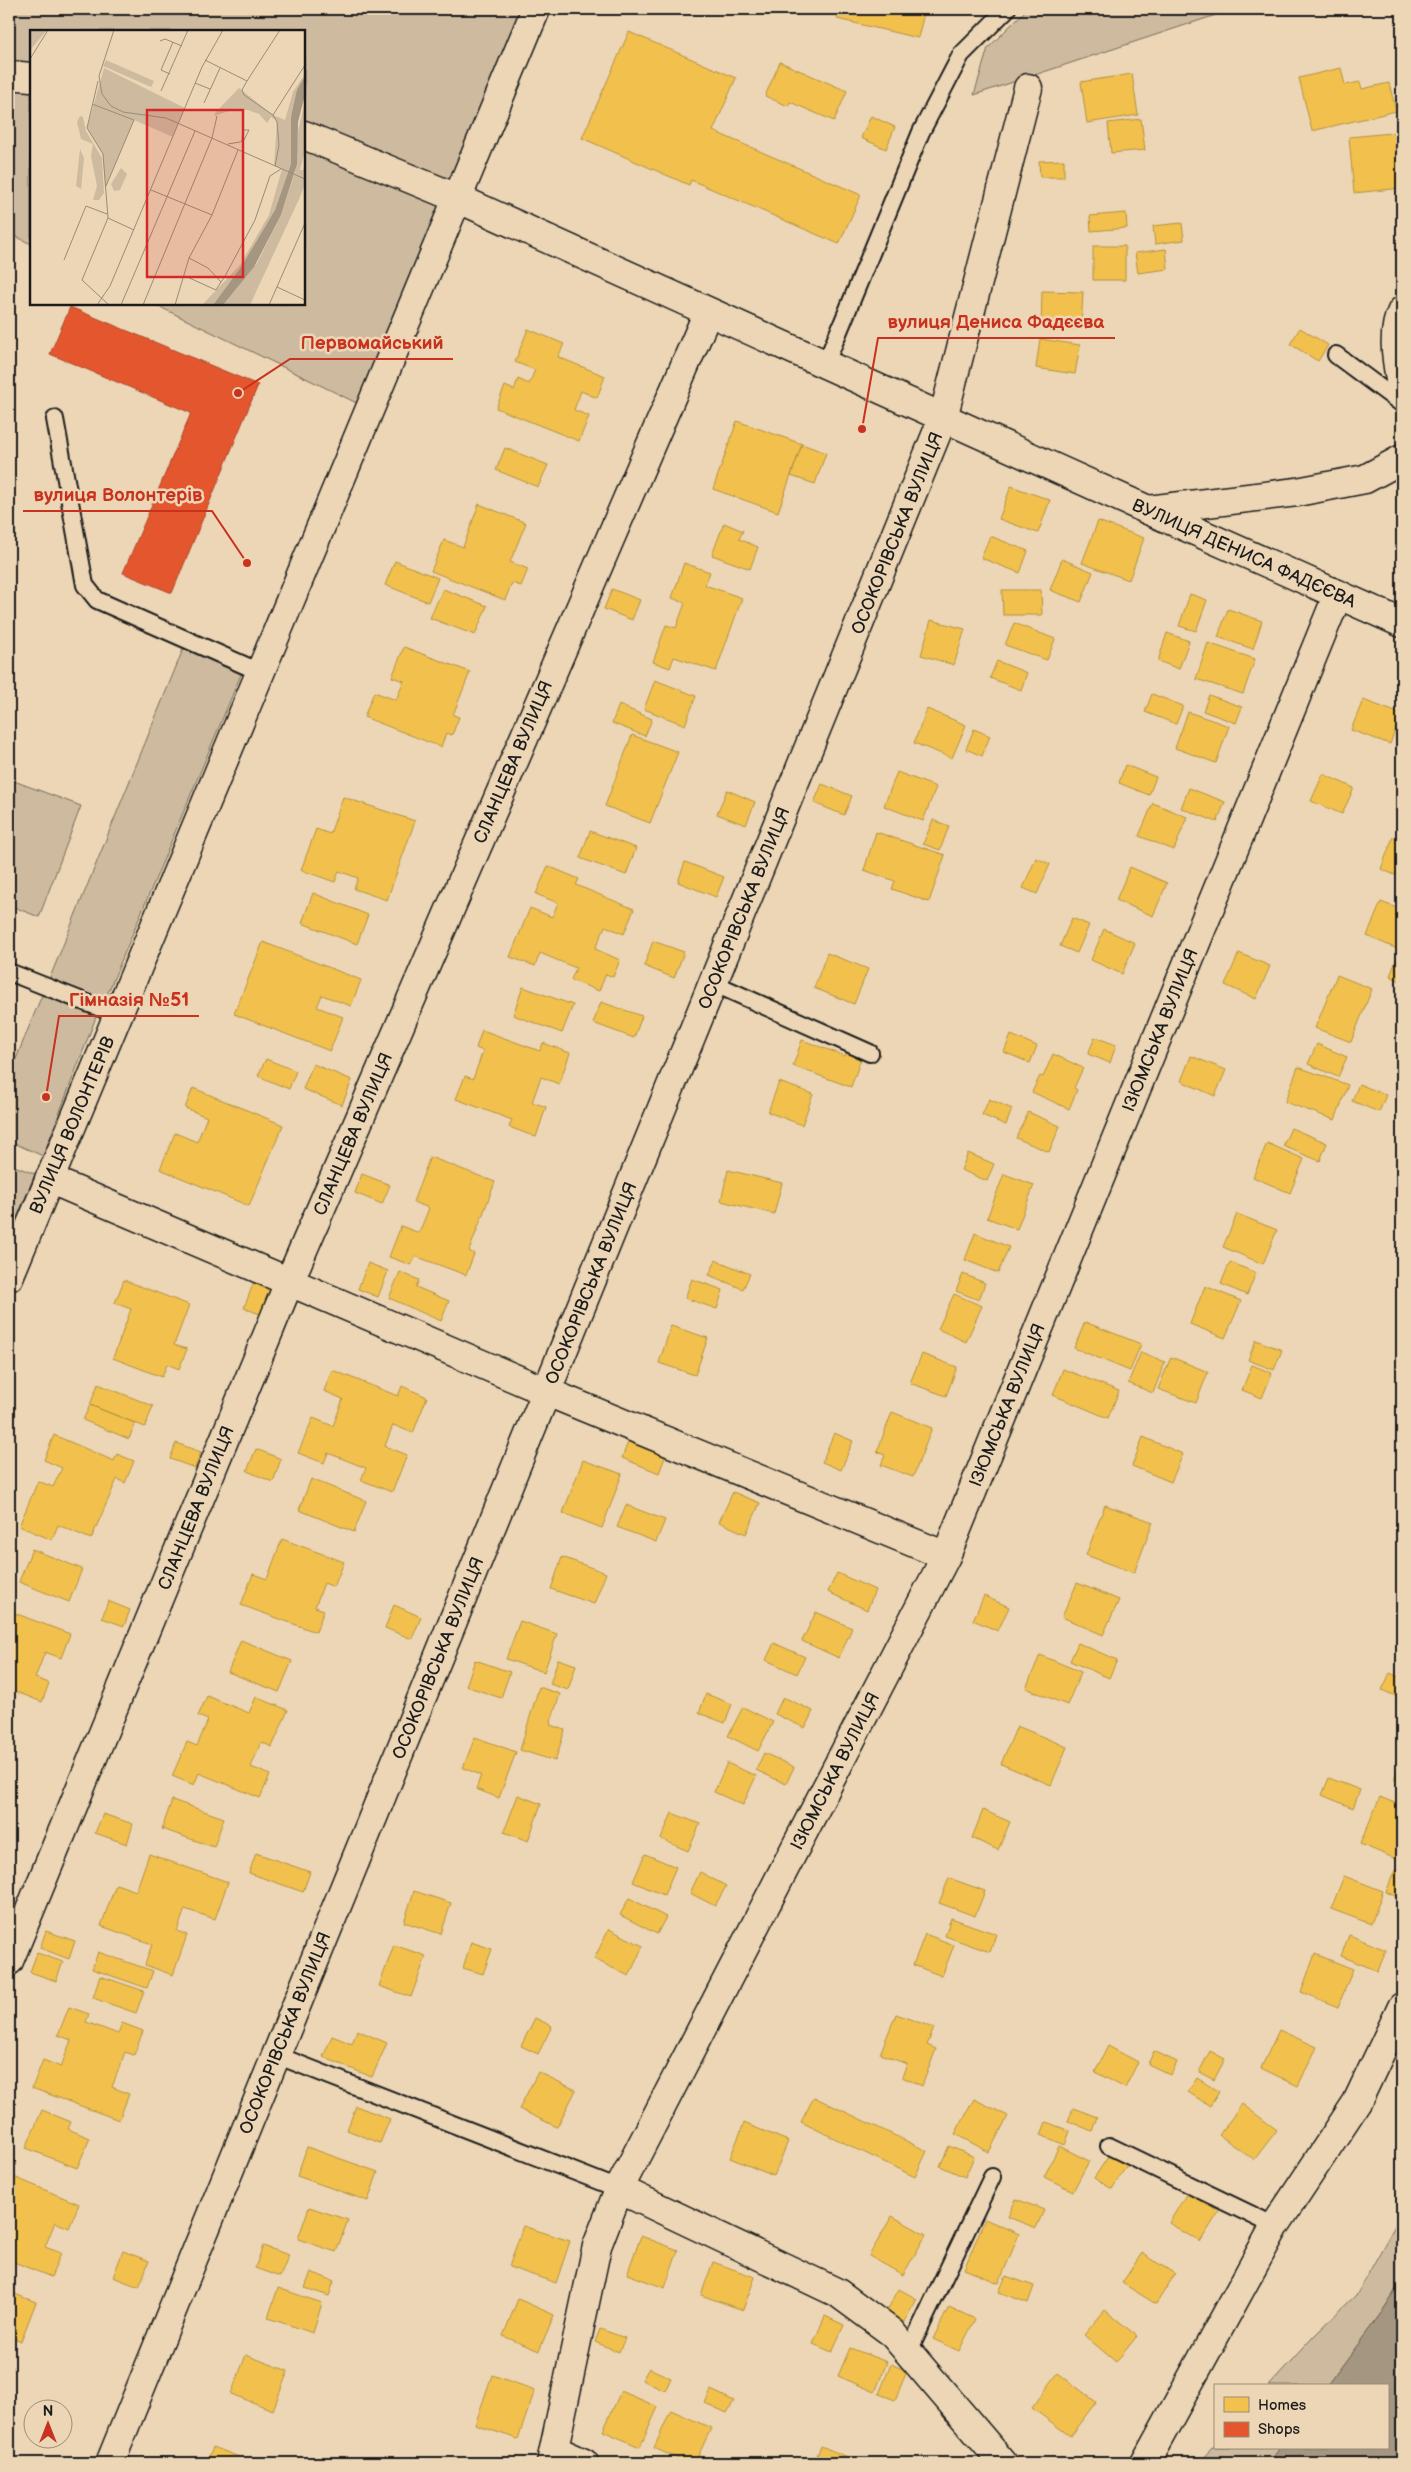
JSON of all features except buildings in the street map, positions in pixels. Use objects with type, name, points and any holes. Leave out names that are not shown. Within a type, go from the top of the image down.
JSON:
[{"type":"street","name":"ВУЛИЦЯ ВОЛОНТЕРІВ","points":[[9,1277],[536,9]]},
{"type":"street","points":[[9,75],[30,77]]},
{"type":"street","name":"ОСОКОРІВСЬКА ВУЛИЦЯ","points":[[110,2463],[943,418],[1028,88]]},
{"type":"street","name":"ВУЛИЦЯ ДЕНИСА ФАДЄЄВА","points":[[305,135],[457,198],[824,365],[1402,623]]},
{"type":"street","points":[[1402,311],[1396,322],[1397,362],[1402,392]]},
{"type":"street","name":"СЛАНЦЕВА ВУЛИЦЯ","points":[[9,1961],[290,1280],[708,312]]},
{"type":"street","points":[[1148,510],[1297,492],[1365,479],[1401,454]]},
{"type":"street","name":"ІЗЮМСЬКА ВУЛИЦЯ","points":[[553,2457],[597,2246],[619,2189],[946,1556],[1338,594]]},
{"type":"street","points":[[49,1179],[290,1280],[547,1392],[946,1556]]},
{"type":"street","points":[[1145,2463],[1275,2226],[1358,2102],[1402,2007]]},
{"type":"street","points":[[619,2189],[838,2293],[891,2332],[1002,2463]]},
{"type":"street","points":[[553,2457],[584,2463]]},
{"type":"lane","points":[[824,365],[921,132],[934,106],[961,55],[1008,9]]},
{"type":"lane","points":[[1336,355],[1402,404]]},
{"type":"lane","points":[[55,419],[85,585],[97,600],[260,672]]},
{"type":"lane","points":[[9,972],[118,1015]]},
{"type":"lane","points":[[713,983],[870,1053]]},
{"type":"lane","points":[[276,2055],[619,2189]]},
{"type":"lane","points":[[1109,2146],[1275,2226]]},
{"type":"lane","points":[[908,2352],[992,2177]]},
{"type":"shaded area","points":[[9,9],[536,9],[369,409],[156,305],[305,305],[305,30],[30,30],[30,244],[9,233]]},
{"type":"shaded area","points":[[1027,9],[1234,9],[974,95],[988,48]]},
{"type":"shaded area","points":[[184,647],[242,672],[104,1002],[49,980]]},
{"type":"shaded area","points":[[14,781],[81,806],[39,917],[9,905],[9,795]]},
{"type":"shaded area","points":[[42,995],[96,1017],[43,1156],[9,1141],[9,1076]]},
{"type":"shaded area","points":[[9,1164],[35,1174],[9,1237]]},
{"type":"shaded area","points":[[1402,2213],[1402,2280],[1382,2312],[1328,2384],[1270,2384],[1314,2336],[1357,2294]]},
{"type":"shaded area","points":[[1402,2280],[1402,2463],[1269,2463],[1279,2450],[1388,2450],[1388,2384],[1328,2384],[1382,2312]]},
{"type":"shaded area","points":[[1214,2446],[1214,2450],[1279,2450],[1269,2463],[1198,2463]]},
{"type":"place","name":"Первомайський","points":[[238,393]]},
{"type":"place","name":"вулиця Дениса Фадєєва","points":[[862,429]]},
{"type":"place","name":"вулиця Волонтерів","points":[[247,563]]},
{"type":"place","name":"Гімназія №51","points":[[46,1097]]}]
